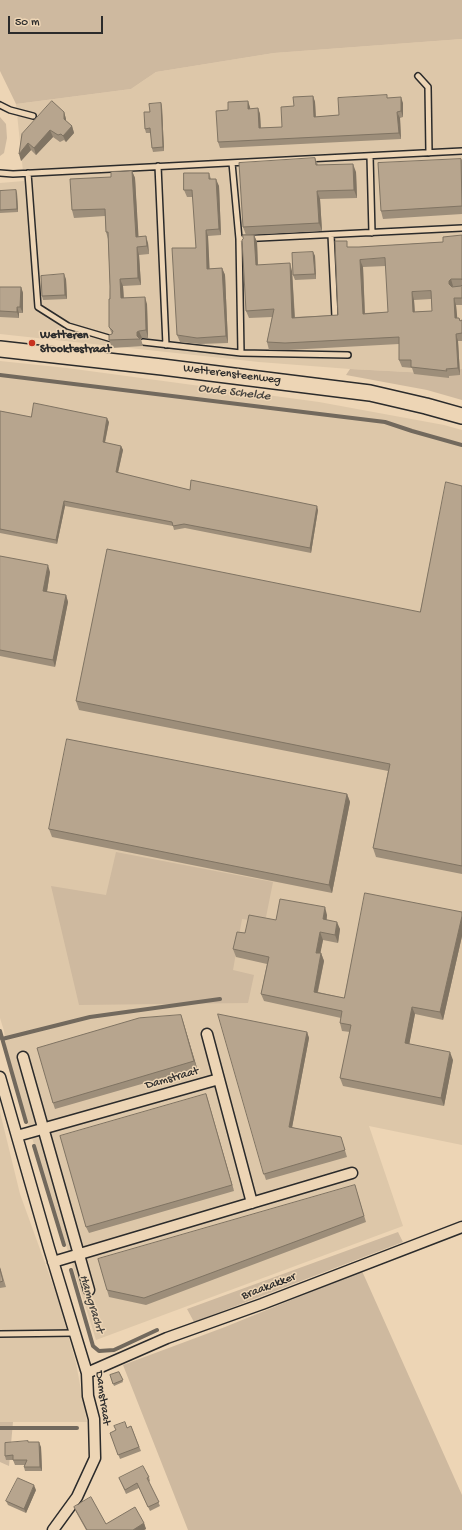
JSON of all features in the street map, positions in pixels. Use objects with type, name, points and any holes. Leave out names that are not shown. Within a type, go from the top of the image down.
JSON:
[{"type":"street","name":"Wetterensteenweg","points":[[0,349],[162,367],[370,393],[462,416]]},
{"type":"street","points":[[207,1034],[252,1203]]},
{"type":"street","points":[[23,1057],[42,1129],[89,1290]]},
{"type":"street","name":"Damstraat","points":[[0,1077],[74,1334],[87,1373],[88,1396],[94,1419],[95,1458],[77,1497],[53,1530]]},
{"type":"street","name":"Damstraat","points":[[17,1136],[219,1079]]},
{"type":"street","points":[[53,1262],[352,1173]]},
{"type":"street","name":"Braakakker","points":[[87,1373],[167,1338],[262,1304],[462,1227]]},
{"type":"lane","points":[[418,76],[428,86],[429,153]]},
{"type":"lane","points":[[0,105],[10,110],[33,116]]},
{"type":"lane","points":[[0,174],[462,151]]},
{"type":"lane","points":[[370,156],[372,233]]},
{"type":"lane","points":[[232,163],[238,240],[241,353]]},
{"type":"lane","points":[[158,166],[166,345]]},
{"type":"lane","points":[[28,173],[38,307],[68,326],[112,339]]},
{"type":"lane","points":[[238,240],[462,228]]},
{"type":"lane","points":[[331,235],[335,317]]},
{"type":"lane","points":[[143,342],[241,353],[348,355]]},
{"type":"lane","points":[[0,1334],[74,1334]]},
{"type":"shaded area","points":[[0,0],[462,0],[462,39],[274,53],[156,72],[131,89],[16,104],[0,71]]},
{"type":"shaded area","points":[[462,39],[462,369],[427,373],[350,369],[259,362],[0,334],[0,183],[24,181],[16,104],[131,89],[156,72],[274,53]]},
{"type":"shaded area","points":[[0,117],[6,124],[7,138],[4,153],[0,156]]},
{"type":"shaded area","points":[[0,361],[67,368],[319,402],[444,425],[462,430],[462,1145],[369,1126],[403,1226],[96,1340],[8,1062],[4,1031],[0,1018]]},
{"type":"shaded area","points":[[350,369],[427,373],[462,369],[462,400],[427,390],[346,375]]},
{"type":"shaded area","points":[[116,852],[273,882],[265,922],[242,919],[233,970],[254,975],[248,1003],[79,1005],[51,886],[106,895]]},
{"type":"shaded area","points":[[0,1112],[20,1194],[57,1296],[76,1363],[87,1422],[0,1422]]},
{"type":"shaded area","points":[[398,1232],[403,1242],[194,1322],[187,1309]]},
{"type":"shaded area","points":[[362,1271],[462,1495],[462,1530],[188,1530],[123,1365],[225,1327]]},
{"type":"shaded area","points":[[0,1422],[13,1422],[9,1466],[0,1462]]},
{"type":"building","points":[[387,95],[387,98],[401,97],[401,111],[397,112],[399,133],[218,142],[216,111],[228,110],[228,102],[248,101],[248,109],[258,108],[259,128],[282,127],[281,107],[294,106],[293,97],[313,96],[314,117],[339,115],[338,98]]},
{"type":"building","points":[[52,101],[64,112],[64,119],[72,126],[63,136],[50,130],[34,148],[28,143],[19,154],[22,134]]},
{"type":"building","points":[[161,103],[163,147],[152,148],[150,128],[145,129],[144,112],[150,112],[149,104]]},
{"type":"building","points":[[315,158],[316,165],[353,164],[354,190],[317,191],[319,223],[243,227],[239,163]]},
{"type":"building","points":[[461,159],[462,206],[381,211],[378,163]]},
{"type":"building","points":[[132,171],[136,237],[146,236],[147,246],[137,247],[138,278],[120,279],[121,298],[145,297],[146,330],[137,332],[137,336],[140,339],[109,340],[109,335],[112,334],[113,331],[109,327],[110,286],[108,232],[106,232],[105,209],[72,210],[70,179],[111,177],[111,172]]},
{"type":"building","points":[[184,173],[209,173],[209,179],[216,179],[219,229],[206,230],[207,269],[222,268],[226,336],[197,338],[177,335],[172,248],[196,248],[192,190],[184,190]]},
{"type":"building","points":[[16,190],[17,209],[0,210],[0,191]]},
{"type":"building","points":[[243,235],[254,235],[256,265],[290,263],[292,318],[338,315],[335,241],[347,241],[347,247],[359,247],[443,242],[443,237],[462,235],[462,279],[451,279],[449,281],[449,284],[452,287],[462,285],[462,298],[454,298],[455,318],[459,318],[460,321],[462,320],[462,333],[456,334],[458,368],[446,369],[447,371],[411,367],[411,360],[399,360],[399,337],[285,343],[267,342],[274,309],[246,311]],"holes":[[[385,258],[388,312],[363,314],[360,260]],[[431,291],[432,311],[413,312],[412,292]]]},
{"type":"building","points":[[313,252],[315,274],[293,275],[292,253]]},
{"type":"building","points":[[64,274],[65,295],[42,296],[41,276]]},
{"type":"building","points":[[0,287],[21,287],[20,307],[17,307],[17,312],[0,311]]},
{"type":"building","points":[[34,403],[107,418],[103,442],[121,446],[116,472],[190,490],[191,480],[317,506],[310,548],[184,524],[173,526],[172,522],[64,501],[56,540],[0,529],[0,411],[31,417]]},
{"type":"building","points":[[446,482],[462,486],[462,866],[373,848],[390,764],[76,701],[107,549],[420,612]]},
{"type":"building","points":[[0,556],[48,565],[43,591],[66,595],[53,660],[0,650]]},
{"type":"building","points":[[67,739],[347,794],[329,885],[49,829]]},
{"type":"building","points":[[365,893],[462,912],[440,1012],[412,1007],[405,1043],[450,1052],[441,1098],[340,1078],[351,1025],[340,1023],[342,1011],[261,994],[269,957],[233,949],[237,932],[245,933],[249,915],[276,920],[280,899],[325,907],[323,919],[337,922],[335,935],[320,932],[316,953],[321,953],[314,992],[344,998]]},
{"type":"building","points":[[218,1014],[307,1032],[289,1127],[341,1137],[345,1150],[264,1174]]},
{"type":"building","points":[[181,1015],[194,1061],[53,1103],[37,1048],[139,1018]]},
{"type":"building","points":[[206,1094],[232,1185],[86,1227],[60,1136]]},
{"type":"building","points":[[355,1185],[364,1216],[144,1298],[107,1290],[98,1259]]},
{"type":"building","points":[[0,1269],[3,1281],[0,1282]]},
{"type":"building","points":[[119,1372],[123,1380],[113,1384],[110,1375]]},
{"type":"building","points":[[125,1422],[127,1428],[131,1426],[139,1447],[118,1455],[110,1433],[116,1430],[114,1426]]},
{"type":"building","points":[[28,1441],[39,1442],[40,1467],[24,1467],[27,1460],[13,1460],[13,1455],[5,1456],[5,1443]]},
{"type":"building","points":[[143,1466],[149,1477],[147,1478],[159,1502],[148,1507],[137,1483],[125,1490],[119,1478]]},
{"type":"building","points":[[18,1478],[34,1485],[24,1509],[6,1501]]},
{"type":"building","points":[[91,1497],[106,1524],[135,1507],[144,1523],[133,1530],[87,1530],[74,1507]]},
{"type":"waterway","name":"Oude Schelde","points":[[0,375],[385,422],[462,445]]},
{"type":"waterway","points":[[2,1039],[90,1017],[220,999]]},
{"type":"waterway","name":"Hamgracht","points":[[0,1031],[26,1122]]},
{"type":"waterway","name":"Hamgracht","points":[[34,1146],[64,1245]]},
{"type":"waterway","name":"Hamgracht","points":[[71,1270],[93,1346],[99,1351],[114,1350],[157,1330]]},
{"type":"waterway","name":"Hamgracht","points":[[0,1428],[77,1428]]},
{"type":"place","name":"Wetteren Stooktestraat","points":[[32,343]]}]
